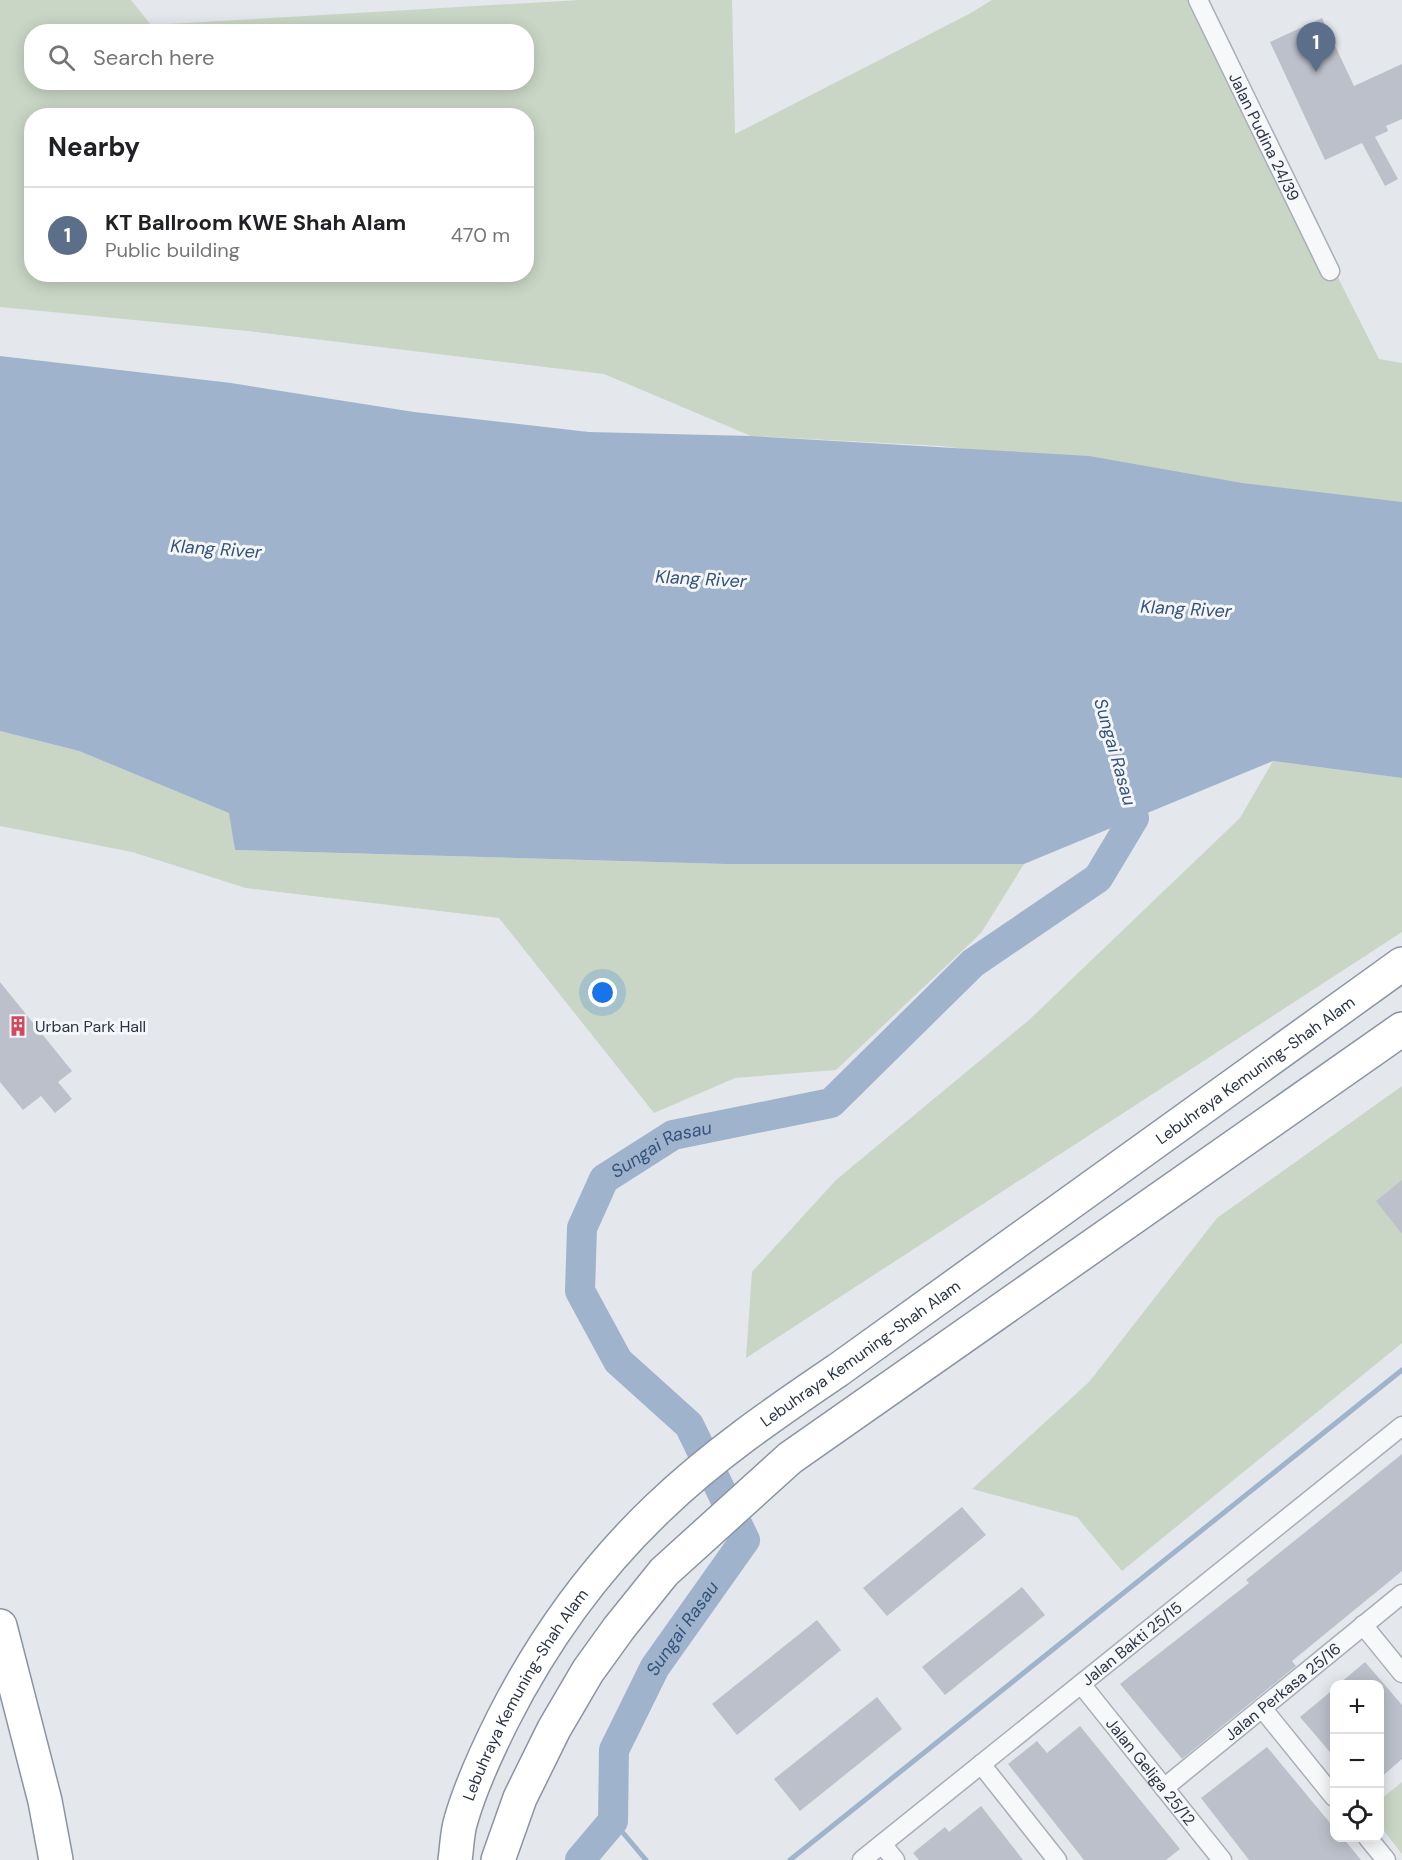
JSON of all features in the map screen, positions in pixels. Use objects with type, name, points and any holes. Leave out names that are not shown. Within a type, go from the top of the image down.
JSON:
[{"type":"highway","name":"Lebuhraya Kemuning-Shah Alam","points":[[455,1860],[460,1821],[487,1753],[521,1684],[550,1638],[589,1585],[659,1507],[762,1422],[838,1370],[1402,964]]},
{"type":"highway","points":[[498,1860],[520,1798],[554,1728],[588,1671],[619,1628],[671,1565],[790,1458],[1402,1029]]},
{"type":"highway","points":[[0,1626],[45,1801],[56,1860]]},
{"type":"highway","points":[[446,1860],[460,1821]]},
{"type":"street","name":"Jalan Pudina 24/39","points":[[1198,0],[1330,271]]},
{"type":"street","name":"Jalan Bakti 25/15","points":[[862,1860],[1402,1426]]},
{"type":"street","name":"Jalan Perkasa 25/16","points":[[1164,1788],[1402,1594]]},
{"type":"street","points":[[1363,1625],[1402,1673]]},
{"type":"street","name":"Jalan Geliga 25/12","points":[[1081,1684],[1222,1860]]},
{"type":"street","points":[[1262,1708],[1330,1791]]},
{"type":"street","points":[[981,1764],[1057,1860]]},
{"type":"street","points":[[1371,1842],[1386,1860]]},
{"type":"street","points":[[882,1844],[895,1860]]},
{"type":"green space","points":[[0,0],[131,0],[150,24],[24,24],[24,90],[534,90],[534,24],[168,24],[580,0],[732,0],[735,134],[992,0],[1198,0],[1379,359],[1402,363],[1402,503],[941,446],[751,436],[604,374],[248,331],[0,307]]},
{"type":"green space","points":[[0,731],[79,751],[230,813],[235,850],[725,864],[1024,864],[981,933],[836,1070],[735,1078],[654,1113],[499,918],[246,888],[132,852],[0,826]]},
{"type":"green space","points":[[1273,761],[1402,778],[1402,932],[746,1358],[752,1272],[836,1180],[1029,1020],[1240,818]]},
{"type":"green space","points":[[1402,1086],[1402,1343],[1122,1571],[1077,1517],[972,1489],[1089,1382],[1217,1218]]},
{"type":"green space","points":[[1402,1782],[1402,1854],[1384,1831],[1384,1797]]},
{"type":"water","name":"Klang River","points":[[0,356],[231,383],[414,412],[589,432],[751,436],[1089,456],[1242,483],[1402,502],[1402,778],[1273,761],[1024,864],[725,864],[235,850],[229,813],[79,751],[0,731]]},
{"type":"building","points":[[1322,18],[1354,86],[1402,64],[1402,119],[1386,126],[1388,131],[1375,137],[1398,179],[1385,186],[1362,143],[1325,160],[1270,42]]},
{"type":"building","name":"Urban Park Hall","points":[[0,982],[72,1071],[58,1082],[72,1099],[55,1113],[41,1096],[23,1110],[0,1082]]},
{"type":"building","points":[[1402,1180],[1402,1234],[1376,1201]]},
{"type":"building","points":[[1402,1454],[1402,1571],[1292,1661],[1296,1666],[1182,1759],[1120,1684],[1249,1583],[1246,1580]]},
{"type":"building","points":[[962,1507],[986,1535],[887,1616],[863,1588]]},
{"type":"building","points":[[1022,1587],[1045,1615],[945,1695],[922,1667]]},
{"type":"building","points":[[817,1620],[841,1650],[737,1735],[712,1704]]},
{"type":"building","points":[[1365,1662],[1380,1680],[1344,1680]]},
{"type":"building","points":[[1384,1684],[1402,1705],[1402,1759],[1384,1775]]},
{"type":"building","points":[[1330,1692],[1330,1752],[1300,1717]]},
{"type":"building","points":[[877,1697],[902,1729],[800,1811],[774,1779]]},
{"type":"building","points":[[1080,1726],[1180,1849],[1166,1860],[1084,1860],[1008,1764],[1037,1741],[1047,1753]]},
{"type":"building","points":[[1267,1747],[1330,1823],[1330,1842],[1346,1842],[1361,1860],[1249,1860],[1201,1798]]},
{"type":"building","points":[[981,1806],[1023,1860],[919,1860],[913,1853],[945,1827],[949,1832]]},
{"type":"waterway","name":"Sungai Rasau","points":[[580,1860],[613,1821],[614,1750],[655,1667],[745,1540],[689,1425],[618,1361],[580,1291],[582,1228],[604,1179],[673,1135],[831,1103],[973,963],[1098,878],[1134,818],[1123,779]]},
{"type":"waterway","points":[[790,1860],[1402,1370]]},
{"type":"waterway","points":[[613,1821],[646,1860]]},
{"type":"place","name":"KT Ballroom KWE Shah Alam","points":[[1316,72]]},
{"type":"place","name":"Urban Park Hall","points":[[18,1026]]}]
